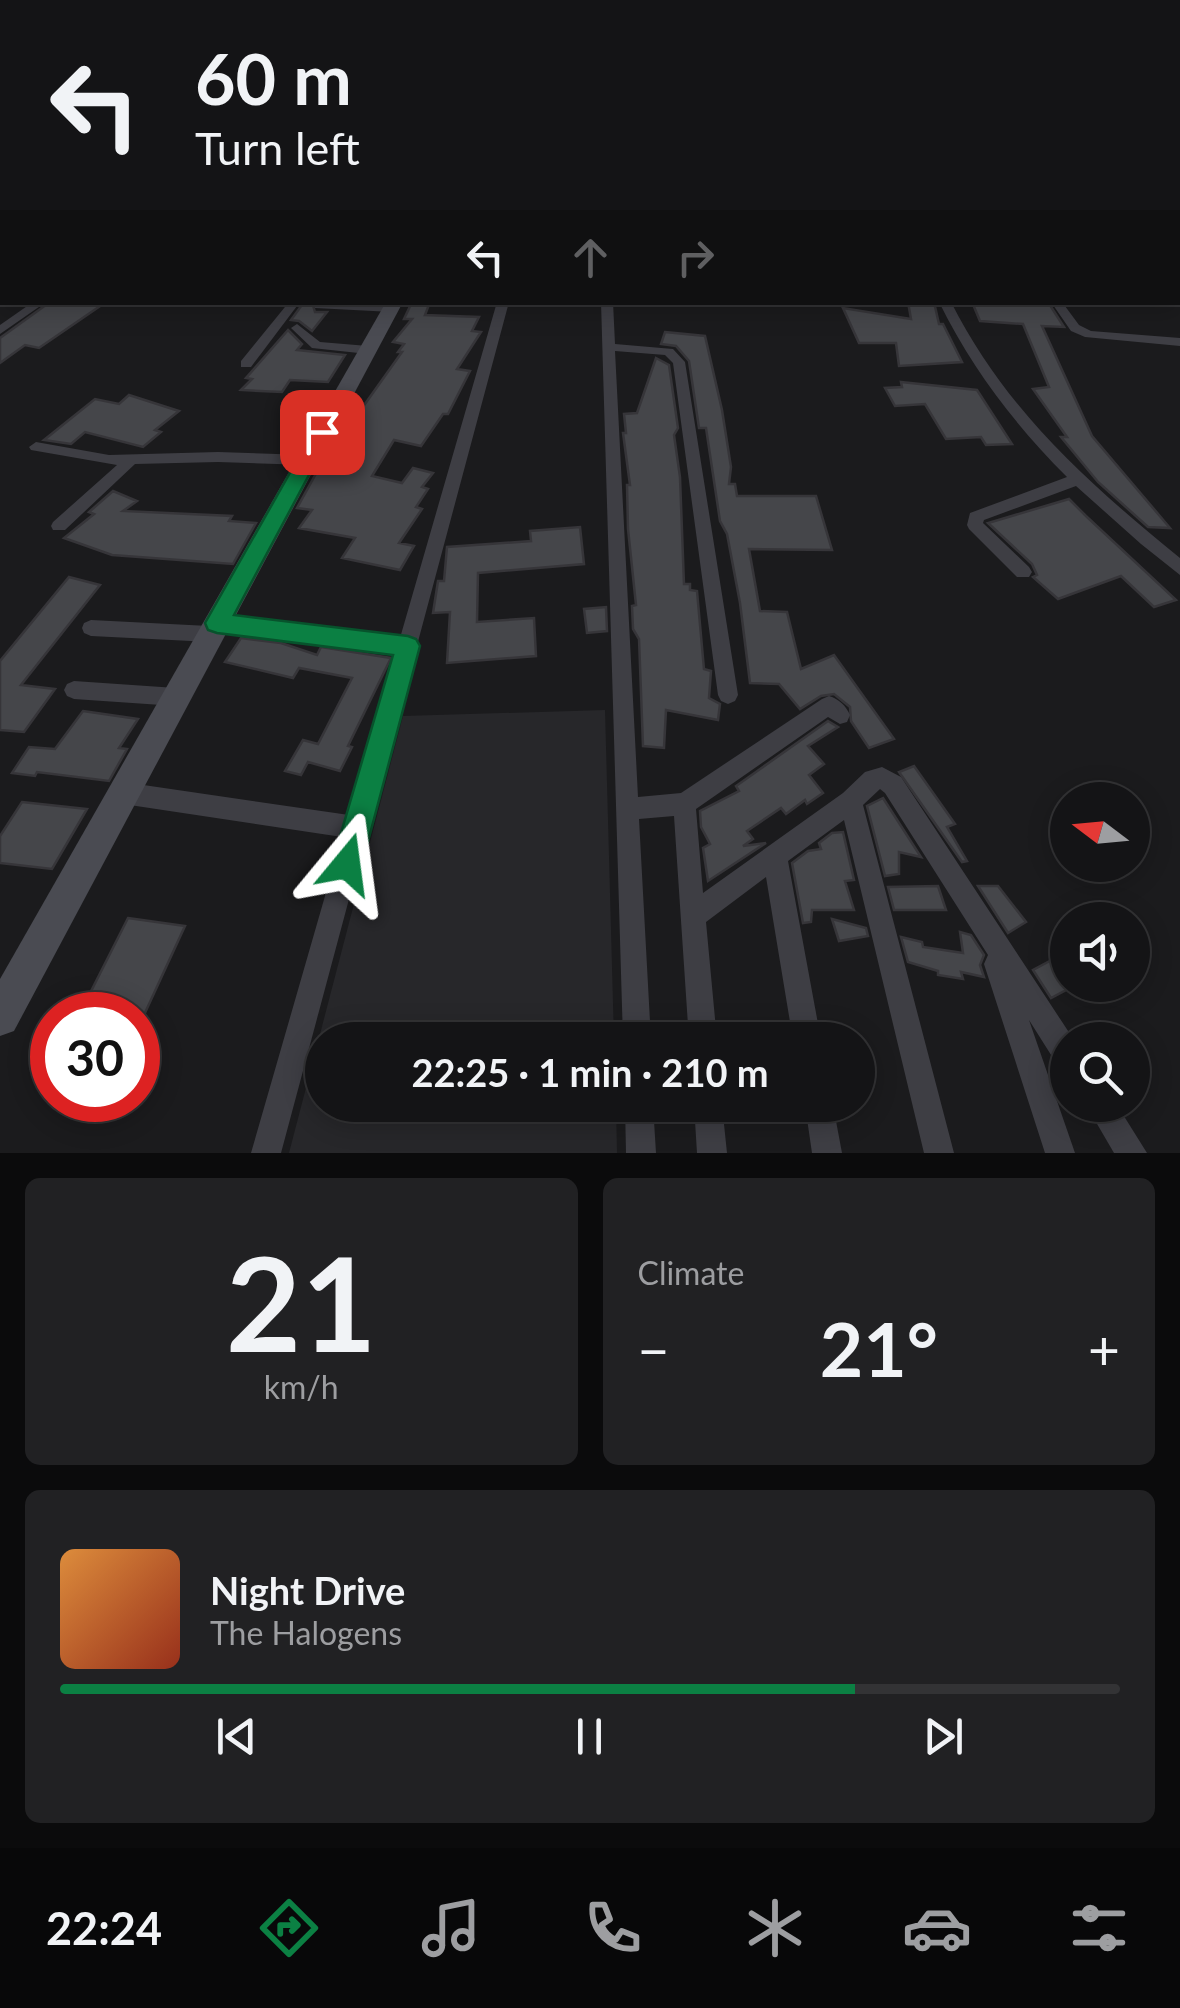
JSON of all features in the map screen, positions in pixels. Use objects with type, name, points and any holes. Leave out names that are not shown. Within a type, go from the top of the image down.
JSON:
[{"type":"street","points":[[0,330],[37,305]]},
{"type":"street","points":[[246,364],[293,305]]},
{"type":"street","points":[[266,1153],[503,305]]},
{"type":"street","points":[[607,305],[636,1022]]},
{"type":"street","points":[[947,305],[968,346],[1031,431],[1076,480],[1180,568]]},
{"type":"street","points":[[1058,305],[1075,328],[1089,334],[1180,342]]},
{"type":"street","points":[[319,306],[394,306]]},
{"type":"street","points":[[0,1017],[394,306]]},
{"type":"street","points":[[296,328],[316,345],[368,350]]},
{"type":"street","points":[[608,343],[669,352],[679,362],[728,695]]},
{"type":"street","points":[[36,447],[130,460],[307,460]]},
{"type":"street","points":[[59,526],[130,460]]},
{"type":"street","points":[[1023,572],[975,525],[976,517],[1076,480]]},
{"type":"street","points":[[92,628],[214,629],[408,646]]},
{"type":"street","points":[[74,690],[176,697]]},
{"type":"street","points":[[628,809],[684,804],[818,711],[829,705],[840,715]]},
{"type":"street","points":[[693,916],[873,780],[882,778],[893,785],[1050,1029]]},
{"type":"street","points":[[123,793],[357,828]]},
{"type":"street","points":[[851,800],[938,1153]]},
{"type":"street","points":[[684,804],[702,1022]]},
{"type":"street","points":[[775,856],[804,1022]]},
{"type":"street","points":[[989,939],[1060,1153]]},
{"type":"street","points":[[640,1122],[641,1153]]},
{"type":"street","points":[[709,1122],[712,1153]]},
{"type":"street","points":[[822,1122],[827,1153]]},
{"type":"street","points":[[1111,1122],[1132,1153]]},
{"type":"shaded area","points":[[605,710],[614,1022],[323,1022],[403,716]]},
{"type":"shaded area","points":[[305,1092],[305,1122],[616,1122],[617,1153],[289,1153]]},
{"type":"building","points":[[46,305],[102,305],[39,348],[25,345],[0,363],[0,338]]},
{"type":"building","points":[[302,305],[313,305],[315,312],[327,312],[312,331],[291,320]]},
{"type":"building","points":[[411,305],[429,305],[425,315],[479,317],[472,331],[481,332],[457,369],[470,371],[448,414],[443,414],[421,446],[394,440],[372,476],[402,483],[413,468],[433,473],[422,487],[428,489],[416,507],[422,509],[399,543],[414,546],[400,570],[342,558],[355,538],[299,528],[312,510],[297,508],[318,470],[402,352],[398,352],[404,344],[393,342],[412,319],[404,319]]},
{"type":"building","points":[[909,305],[935,305],[939,324],[943,324],[962,362],[899,366],[896,343],[859,343],[843,308],[911,319]]},
{"type":"building","points":[[973,305],[1050,305],[1064,327],[1042,326],[1092,436],[1170,528],[1148,527],[1098,482],[1061,437],[1067,437],[1033,389],[1049,387],[1023,324],[980,321]]},
{"type":"building","points":[[288,330],[302,344],[297,350],[345,355],[328,382],[290,380],[282,392],[241,390],[252,379],[246,378]]},
{"type":"building","points":[[665,332],[705,336],[722,410],[731,467],[729,484],[735,484],[737,496],[816,496],[832,550],[749,549],[760,611],[787,612],[801,669],[834,655],[894,739],[869,748],[851,721],[850,707],[834,694],[821,696],[800,709],[779,684],[750,683],[740,603],[727,534],[720,521],[706,428],[699,428],[689,361],[676,346],[661,344]]},
{"type":"building","points":[[656,358],[669,365],[678,428],[674,435],[680,477],[684,584],[697,591],[704,669],[711,671],[709,698],[720,704],[718,720],[666,710],[664,748],[643,746],[639,639],[633,629],[632,606],[636,605],[628,529],[630,485],[623,433],[624,414],[637,413]]},
{"type":"building","points":[[901,382],[977,390],[1012,444],[986,445],[981,437],[946,439],[925,404],[895,406],[885,388],[902,387]]},
{"type":"building","points":[[129,395],[179,411],[155,430],[161,432],[143,447],[85,432],[71,444],[44,440],[95,399],[119,404]]},
{"type":"building","points":[[113,491],[137,501],[123,511],[232,516],[229,521],[256,523],[233,564],[112,555],[64,538],[94,514],[89,512]]},
{"type":"building","points":[[1069,499],[1176,600],[1154,607],[1121,576],[1058,599],[1033,577],[1037,575],[1032,564],[988,523]]},
{"type":"building","points":[[580,527],[584,564],[478,573],[477,622],[534,618],[536,656],[447,663],[450,612],[433,613],[438,581],[444,581],[447,547],[531,541],[530,531]]},
{"type":"building","points":[[69,577],[100,585],[21,685],[55,689],[24,732],[0,730],[0,661]]},
{"type":"building","points":[[606,607],[607,631],[587,633],[584,609]]},
{"type":"building","points":[[241,638],[281,643],[317,655],[321,647],[391,658],[340,771],[308,762],[301,775],[285,771],[303,740],[318,744],[352,678],[299,668],[293,678],[225,662]]},
{"type":"building","points":[[83,711],[138,719],[119,748],[127,749],[109,781],[37,772],[35,776],[12,773],[29,747],[55,749]]},
{"type":"building","points":[[828,721],[838,727],[808,746],[824,764],[809,775],[823,793],[786,814],[781,808],[747,831],[753,839],[743,846],[766,843],[708,881],[703,848],[710,844],[701,827],[700,811],[739,791],[736,786]]},
{"type":"building","points":[[914,766],[955,824],[947,827],[967,861],[962,862],[899,772]]},
{"type":"building","points":[[883,798],[921,857],[899,852],[899,874],[885,876],[867,806]]},
{"type":"building","points":[[22,802],[87,809],[52,869],[0,863],[0,836]]},
{"type":"building","points":[[843,832],[854,880],[845,881],[854,910],[812,910],[811,922],[803,923],[792,863],[808,851],[821,849],[819,843],[832,833]]},
{"type":"building","points":[[938,886],[946,910],[894,910],[888,887]]},
{"type":"building","points":[[978,886],[998,886],[1026,922],[1008,933]]},
{"type":"building","points":[[128,918],[185,926],[155,992],[91,992]]},
{"type":"building","points":[[832,919],[866,928],[868,936],[839,941]]},
{"type":"building","points":[[960,932],[971,935],[984,955],[980,965],[984,977],[961,972],[963,979],[938,975],[938,971],[908,962],[901,937],[922,942],[923,947],[963,953]]},
{"type":"building","points":[[1050,961],[1050,996],[1033,970]]},
{"type":"route","points":[[322,432],[217,623],[408,646],[347,864]]}]
